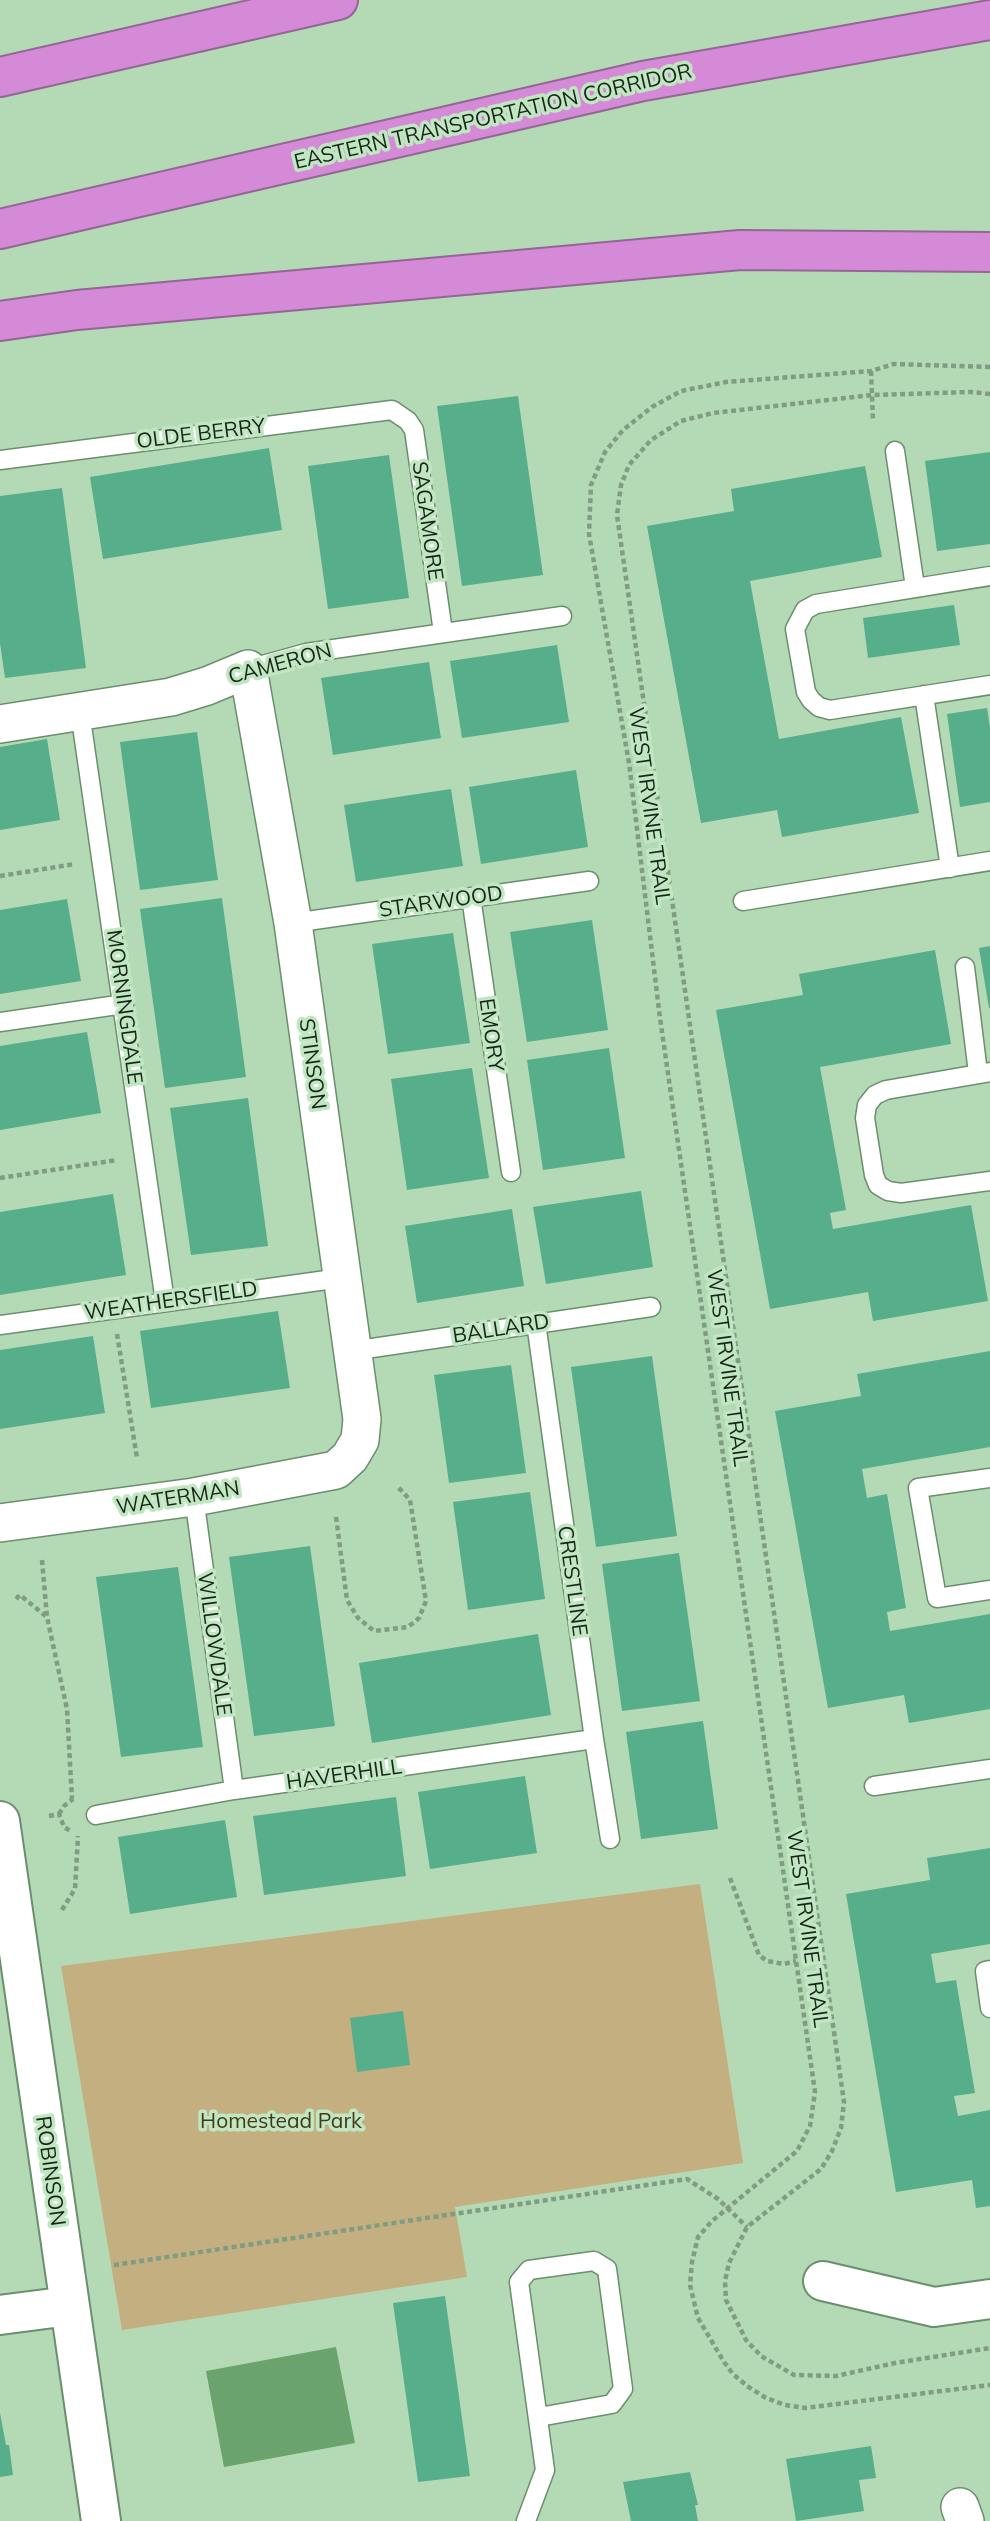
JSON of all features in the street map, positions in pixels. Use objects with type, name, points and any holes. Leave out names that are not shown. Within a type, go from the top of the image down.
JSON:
[{"type":"highway","points":[[0,77],[338,0]]},
{"type":"highway","name":"EASTERN TRANSPORTATION CORRIDOR","points":[[0,229],[643,81],[990,20]]},
{"type":"highway","points":[[0,321],[77,310],[740,250],[990,252]]},
{"type":"street","name":"CAMERON","points":[[0,724],[171,697],[207,687],[248,669]]},
{"type":"street","name":"STINSON","points":[[248,669],[293,923],[362,1419],[360,1440],[349,1457]]},
{"type":"street","name":"WATERMAN","points":[[0,1523],[194,1497],[319,1474],[336,1470],[349,1457]]},
{"type":"street","name":"ROBINSON","points":[[0,1821],[7,1914],[101,2521]]},
{"type":"street","points":[[823,2281],[934,2307],[990,2300]]},
{"type":"street","points":[[0,2315],[69,2306]]},
{"type":"lane","name":"OLDE BERRY","points":[[0,460],[381,410],[392,410],[400,415]]},
{"type":"lane","name":"SAGAMORE","points":[[400,415],[414,430],[443,632]]},
{"type":"lane","points":[[895,451],[915,587]]},
{"type":"lane","points":[[990,576],[816,604],[804,610],[795,629],[806,692],[819,707],[830,710],[990,685]]},
{"type":"lane","name":"CAMERON","points":[[248,669],[306,653],[562,616]]},
{"type":"lane","points":[[924,695],[950,868]]},
{"type":"lane","name":"MORNINGDALE","points":[[80,712],[165,1302]]},
{"type":"lane","points":[[743,901],[990,861]]},
{"type":"lane","name":"STARWOOD","points":[[293,923],[589,881]]},
{"type":"lane","name":"EMORY","points":[[471,897],[511,1172]]},
{"type":"lane","points":[[965,967],[984,1072],[886,1090],[875,1096],[867,1105],[865,1118],[874,1175],[878,1185],[888,1191],[901,1193],[989,1187]]},
{"type":"lane","points":[[0,1022],[124,1004]]},
{"type":"lane","name":"WEATHERSFIELD","points":[[0,1325],[341,1278]]},
{"type":"lane","name":"BALLARD","points":[[352,1351],[650,1307]]},
{"type":"lane","name":"CRESTLINE","points":[[536,1323],[610,1839]]},
{"type":"lane","points":[[990,1478],[918,1488],[937,1598],[990,1590]]},
{"type":"lane","name":"WILLOWDALE","points":[[194,1497],[234,1790]]},
{"type":"lane","name":"HAVERHILL","points":[[96,1815],[234,1790],[594,1739]]},
{"type":"lane","points":[[873,1786],[990,1769]]},
{"type":"lane","points":[[990,1970],[985,1971],[990,2008]]},
{"type":"lane","points":[[526,2521],[545,2470],[519,2282],[529,2270],[594,2260],[607,2269],[623,2389],[612,2404],[539,2417]]},
{"type":"path","name":"WEST IRVINE TRAIL","points":[[990,367],[894,364],[871,371],[726,382],[681,391],[652,407],[623,430],[606,452],[591,485],[589,534],[629,763],[662,1032],[815,2092],[810,2126],[797,2151],[712,2221],[698,2237],[690,2285],[698,2318],[715,2350],[733,2374],[747,2386],[775,2402],[805,2408],[990,2385]]},
{"type":"path","points":[[871,371],[873,421]]},
{"type":"path","name":"WEST IRVINE TRAIL","points":[[990,394],[971,392],[872,395],[713,413],[681,421],[651,440],[629,465],[621,485],[617,515],[844,2102],[841,2128],[821,2169],[747,2227],[729,2263],[725,2281],[726,2300],[746,2340],[761,2356],[794,2375],[836,2376],[895,2363],[990,2348]]},
{"type":"path","points":[[0,876],[102,860]]},
{"type":"path","points":[[0,1178],[145,1156]]},
{"type":"path","points":[[113,1309],[137,1458]]},
{"type":"path","points":[[336,1517],[347,1600],[358,1618],[374,1631],[408,1627],[419,1618],[426,1601],[411,1500],[398,1487]]},
{"type":"path","points":[[42,1560],[47,1617],[67,1709],[72,1799]]},
{"type":"path","points":[[16,1599],[20,1595],[47,1617]]},
{"type":"path","points":[[62,1910],[75,1889],[78,1832]]},
{"type":"path","points":[[730,1878],[760,1955],[767,1962],[783,1964],[796,1961]]},
{"type":"path","points":[[114,2265],[687,2179],[729,2208],[747,2227]]},
{"type":"green space","name":"Homestead Park","points":[[700,1884],[743,2163],[455,2207],[467,2277],[122,2330],[61,1966]]},
{"type":"shaded area","points":[[336,2347],[355,2443],[224,2467],[206,2371]]},
{"type":"building","points":[[518,396],[543,575],[462,586],[437,406]]},
{"type":"building","points":[[269,448],[282,530],[103,559],[90,477]]},
{"type":"building","points":[[990,452],[990,544],[937,551],[925,461]]},
{"type":"building","points":[[389,455],[409,598],[328,609],[308,466]]},
{"type":"building","points":[[865,466],[882,557],[750,581],[779,739],[901,717],[919,813],[782,837],[777,810],[701,823],[647,526],[734,511],[731,489]]},
{"type":"building","points":[[62,488],[86,668],[5,678],[0,643],[0,496]]},
{"type":"building","points":[[954,605],[960,645],[868,658],[863,618]]},
{"type":"building","points":[[557,645],[569,722],[462,738],[450,661]]},
{"type":"building","points":[[429,662],[441,738],[333,755],[321,678]]},
{"type":"building","points":[[987,708],[990,727],[990,802],[960,807],[947,714]]},
{"type":"building","points":[[197,732],[218,880],[140,890],[120,742]]},
{"type":"building","points":[[47,739],[60,820],[0,830],[0,747]]},
{"type":"building","points":[[576,770],[588,847],[481,864],[469,787]]},
{"type":"building","points":[[451,789],[463,866],[356,882],[344,805]]},
{"type":"building","points":[[222,898],[246,1077],[165,1088],[140,909]]},
{"type":"building","points":[[67,899],[81,981],[0,994],[0,910]]},
{"type":"building","points":[[592,920],[608,1030],[527,1042],[510,932]]},
{"type":"building","points":[[453,933],[470,1043],[388,1054],[372,944]]},
{"type":"building","points":[[990,946],[990,1008],[989,1008],[979,948]]},
{"type":"building","points":[[935,950],[951,1044],[820,1067],[846,1210],[830,1213],[833,1229],[971,1205],[988,1301],[873,1321],[868,1292],[770,1309],[716,1010],[803,995],[799,974]]},
{"type":"building","points":[[87,1032],[101,1113],[0,1130],[0,1046]]},
{"type":"building","points":[[609,1048],[625,1158],[543,1170],[527,1060]]},
{"type":"building","points":[[472,1068],[489,1178],[407,1190],[391,1079]]},
{"type":"building","points":[[248,1098],[268,1246],[191,1255],[170,1108]]},
{"type":"building","points":[[641,1191],[653,1267],[546,1284],[533,1207]]},
{"type":"building","points":[[113,1194],[126,1275],[0,1295],[0,1212]]},
{"type":"building","points":[[512,1209],[524,1286],[417,1303],[405,1226]]},
{"type":"building","points":[[278,1311],[290,1388],[151,1408],[140,1331]]},
{"type":"building","points":[[93,1336],[105,1413],[0,1429],[0,1350]]},
{"type":"building","points":[[990,1351],[990,1447],[862,1469],[867,1498],[887,1494],[906,1608],[887,1612],[890,1631],[990,1614],[990,1709],[909,1723],[904,1695],[828,1708],[775,1411],[861,1396],[857,1374]]},
{"type":"building","points":[[652,1356],[677,1536],[596,1547],[571,1367]]},
{"type":"building","points":[[511,1365],[526,1473],[449,1483],[434,1375]]},
{"type":"building","points":[[530,1492],[545,1599],[468,1610],[453,1502]]},
{"type":"building","points":[[310,1546],[335,1726],[254,1736],[229,1557]]},
{"type":"building","points":[[679,1553],[700,1701],[622,1711],[602,1564]]},
{"type":"building","points":[[178,1567],[203,1747],[121,1757],[96,1577]]},
{"type":"building","points":[[538,1634],[551,1715],[372,1743],[359,1663]]},
{"type":"building","points":[[703,1721],[718,1829],[641,1839],[626,1732]]},
{"type":"building","points":[[525,1776],[537,1853],[430,1869],[418,1792]]},
{"type":"building","points":[[396,1797],[406,1876],[264,1895],[253,1816]]},
{"type":"building","points":[[225,1820],[237,1897],[130,1914],[118,1837]]},
{"type":"building","points":[[990,1848],[990,1944],[931,1954],[936,1983],[956,1980],[975,2093],[954,2096],[958,2116],[990,2110],[990,2206],[976,2208],[972,2180],[896,2192],[846,1894],[930,1880],[927,1858]]},
{"type":"building","points":[[403,2011],[410,2065],[357,2072],[350,2018]]},
{"type":"building","points":[[445,2296],[470,2476],[418,2482],[393,2303]]},
{"type":"building","points":[[0,2413],[6,2445],[9,2445],[13,2475],[0,2477]]},
{"type":"building","points":[[871,2446],[876,2478],[859,2480],[864,2511],[796,2521],[786,2459]]},
{"type":"building","points":[[690,2472],[698,2505],[695,2505],[698,2521],[631,2521],[623,2482]]}]
